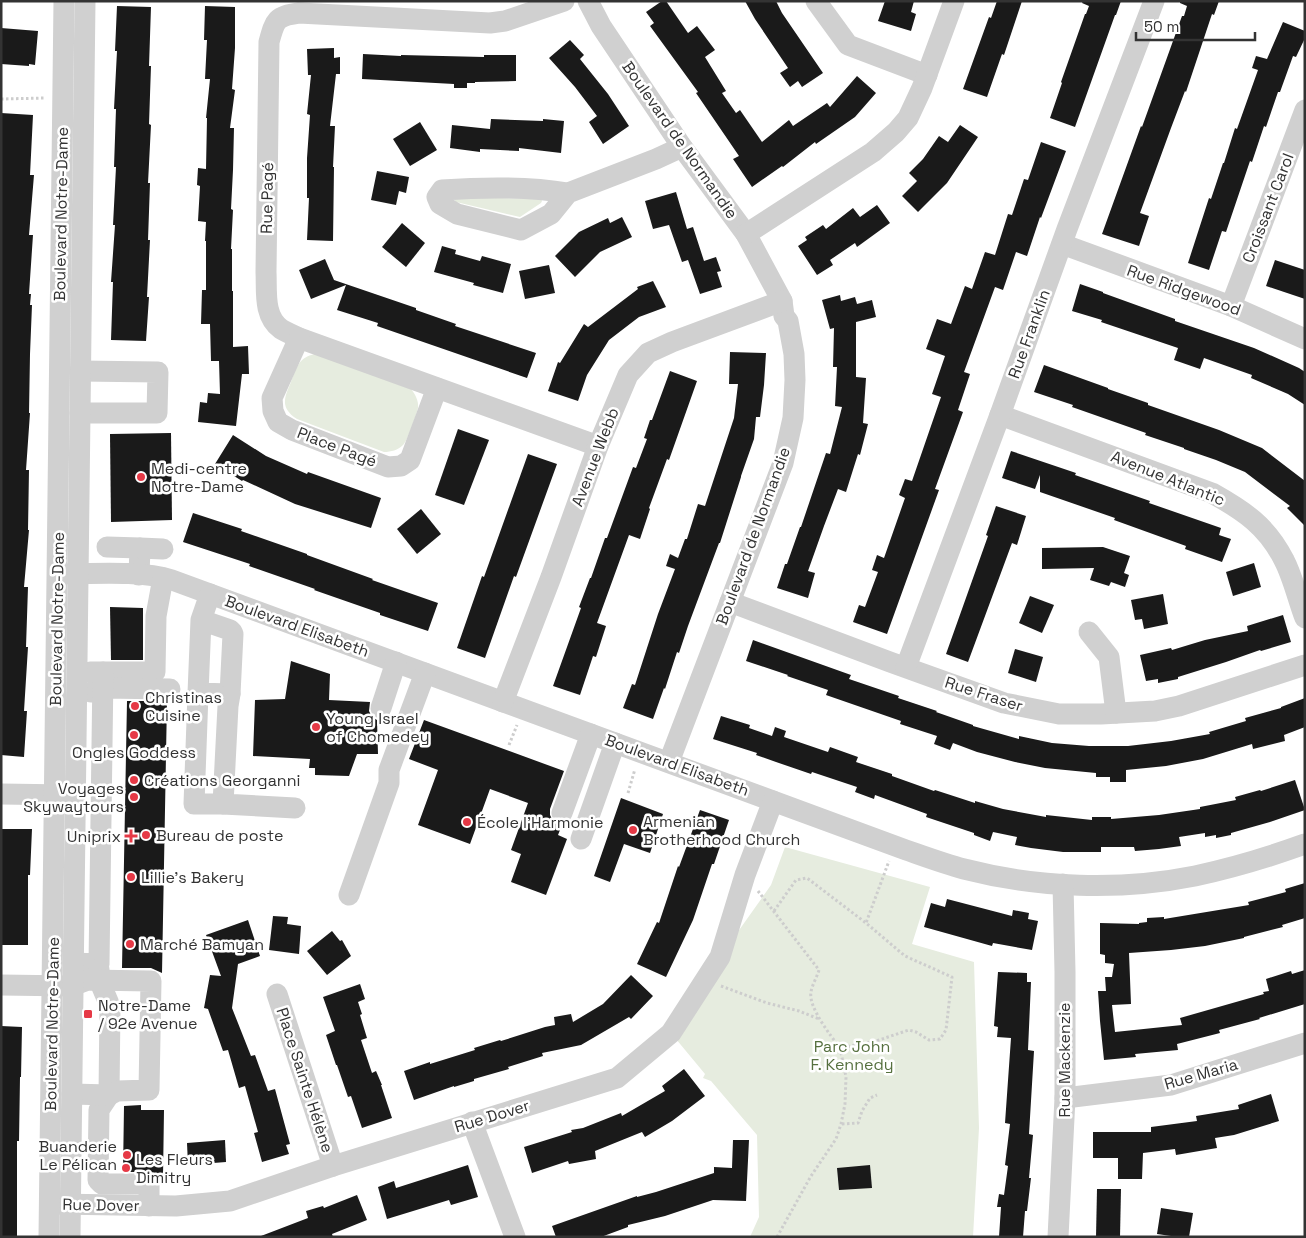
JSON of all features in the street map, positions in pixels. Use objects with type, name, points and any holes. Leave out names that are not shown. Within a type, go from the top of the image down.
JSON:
[{"type":"street","name":"Boulevard Notre-Dame","points":[[64,1],[58,472],[77,682],[65,795],[74,875],[73,963],[62,986],[72,1094],[70,1237]]},
{"type":"street","name":"Boulevard Notre-Dame","points":[[49,1237],[49,1204],[62,986],[67,574],[80,414],[85,1]]},
{"type":"street","name":"Rue Pagé","points":[[564,1],[505,21],[490,24],[299,13],[284,15],[274,24],[269,42],[266,272],[268,308],[280,328],[299,338],[598,446]]},
{"type":"street","name":"Boulevard de Normandie","points":[[588,1],[601,26],[682,146],[746,234],[782,301],[794,354],[793,418],[783,463],[669,762]]},
{"type":"street","points":[[816,1],[848,45],[927,75]]},
{"type":"street","points":[[746,234],[873,152],[896,132],[908,118],[927,75],[954,1]]},
{"type":"street","name":"Rue Franklin","points":[[906,667],[1154,1]]},
{"type":"street","name":"Croissant Carol","points":[[1231,306],[1299,141],[1305,110]]},
{"type":"street","points":[[568,193],[551,214],[521,230],[457,214],[440,204],[437,197],[442,190],[478,187],[542,189],[568,193],[656,160],[682,146]]},
{"type":"street","name":"Rue Ridgewood","points":[[1062,244],[1231,306],[1305,339]]},
{"type":"street","name":"Avenue Webb","points":[[503,702],[552,577],[598,446],[628,375],[648,353],[672,342],[782,301]]},
{"type":"street","name":"Place Pagé","points":[[299,338],[272,398],[273,411],[278,422],[292,430],[388,467],[401,466],[410,460],[437,388]]},
{"type":"street","points":[[80,371],[158,372],[157,413],[80,414]]},
{"type":"street","name":"Avenue Atlantic","points":[[1000,415],[1212,493],[1236,506],[1256,521],[1273,540],[1285,561],[1305,618]]},
{"type":"street","points":[[107,547],[163,548]]},
{"type":"street","points":[[139,575],[140,548]]},
{"type":"street","name":"Boulevard Elisabeth","points":[[67,574],[139,575],[163,578],[924,857],[1008,878],[1063,884],[1111,885],[1175,879],[1224,869],[1305,844]]},
{"type":"street","points":[[77,682],[92,692],[103,680],[155,672],[156,616],[163,578]]},
{"type":"street","points":[[210,594],[201,620],[194,804],[295,808]]},
{"type":"street","name":"Rue Fraser","points":[[730,602],[1004,703],[1059,714],[1155,711],[1179,706],[1305,665]]},
{"type":"street","points":[[201,620],[230,630],[233,634],[223,804]]},
{"type":"street","points":[[1089,632],[1109,657],[1116,713]]},
{"type":"street","points":[[381,708],[396,662]]},
{"type":"street","points":[[349,895],[389,783],[389,770],[425,673]]},
{"type":"street","points":[[103,680],[170,689]]},
{"type":"street","points":[[103,680],[98,972],[110,1006],[109,1095],[99,1110],[97,1177],[100,1182],[107,1184],[149,1184],[149,1206]]},
{"type":"street","points":[[198,693],[230,694]]},
{"type":"street","points":[[562,813],[591,734]]},
{"type":"street","points":[[581,839],[615,743]]},
{"type":"street","points":[[1,794],[65,795]]},
{"type":"street","name":"Rue Dover","points":[[49,1204],[176,1206],[230,1201],[333,1166],[617,1078],[671,1033],[720,957],[745,875],[773,801]]},
{"type":"street","points":[[74,875],[100,876]]},
{"type":"street","name":"Rue Mackenzie","points":[[1058,1237],[1065,1098],[1063,884]]},
{"type":"street","points":[[72,1094],[109,1095],[117,1091],[149,1090],[151,982],[98,972],[73,963]]},
{"type":"street","points":[[1,985],[62,986],[88,980],[98,972]]},
{"type":"street","name":"Place Sainte Hélène","points":[[277,994],[333,1166]]},
{"type":"street","name":"Rue Maria","points":[[1065,1098],[1171,1085],[1305,1043]]},
{"type":"street","points":[[472,1122],[515,1237]]},
{"type":"street","points":[[71,1152],[98,1153]]},
{"type":"path","points":[[1,98],[47,98]]},
{"type":"path","points":[[509,746],[517,724]]},
{"type":"path","points":[[628,793],[636,767]]},
{"type":"path","points":[[866,923],[889,861]]},
{"type":"path","points":[[745,875],[820,970],[811,993],[812,1002],[822,1024],[840,1048],[846,1077],[845,1104],[836,1139],[811,1176],[777,1237]]},
{"type":"path","points":[[774,911],[796,880],[807,878],[866,923],[905,956],[952,977],[946,1030],[940,1039],[929,1040],[909,1030],[876,1041],[840,1048]]},
{"type":"path","points":[[720,986],[767,1003],[799,1011],[820,1020]]},
{"type":"path","points":[[841,1124],[858,1122],[870,1098],[877,1095]]},
{"type":"green space","points":[[456,197],[541,199],[542,201],[520,217],[456,202],[454,200]]},
{"type":"green space","points":[[315,354],[411,389],[418,403],[418,408],[403,445],[389,452],[384,452],[297,419],[288,411],[285,398],[295,372],[302,360]]},
{"type":"green space","name":"Parc John F. Kennedy","points":[[785,847],[930,887],[912,944],[974,962],[979,1128],[973,1237],[750,1237],[759,1217],[757,1135],[711,1081],[703,1078],[705,1074],[671,1033],[720,957],[771,885]]},
{"type":"building","points":[[662,1],[666,1],[688,33],[697,26],[715,50],[705,57],[726,91],[722,93],[736,113],[740,110],[762,142],[789,120],[793,126],[827,103],[830,107],[857,76],[876,93],[855,117],[816,144],[815,142],[783,167],[752,187],[733,159],[739,156],[696,93],[698,92],[650,26],[654,23],[646,12]]},
{"type":"building","points":[[745,1],[776,1],[782,13],[823,73],[802,87],[798,81],[790,87],[780,73],[788,68]]},
{"type":"building","points":[[885,1],[914,1],[911,12],[916,14],[911,31],[878,21]]},
{"type":"building","points":[[997,1],[1022,1],[1004,55],[1002,54],[987,97],[963,89],[989,17],[991,18]]},
{"type":"building","points":[[1083,1],[1121,1],[1075,127],[1050,118],[1089,6],[1082,3]]},
{"type":"building","points":[[1180,1],[1219,1],[1214,15],[1212,14],[1186,92],[1140,213],[1149,216],[1139,246],[1102,234],[1182,16],[1184,16],[1187,6],[1180,3]]},
{"type":"building","points":[[117,6],[151,7],[149,124],[151,125],[148,183],[150,183],[148,240],[150,240],[146,341],[111,340],[113,282],[111,282],[115,225],[113,225],[116,109],[114,109]]},
{"type":"building","points":[[205,6],[235,7],[232,89],[235,90],[230,128],[234,128],[231,209],[233,210],[231,249],[233,347],[248,346],[249,374],[242,374],[236,426],[198,422],[200,402],[207,403],[208,393],[220,394],[219,361],[211,361],[210,324],[201,324],[202,290],[206,290],[206,222],[198,221],[200,186],[197,185],[198,168],[206,169],[206,118],[210,79],[205,79],[207,40],[204,40]]},
{"type":"building","points":[[1283,22],[1305,31],[1305,38],[1296,57],[1293,56],[1280,92],[1278,92],[1252,162],[1250,161],[1226,232],[1222,231],[1209,270],[1188,263],[1209,198],[1211,199],[1235,128],[1237,129],[1258,70],[1252,68],[1256,56],[1267,59]]},
{"type":"building","points":[[1,28],[38,31],[35,65],[1,64]]},
{"type":"building","points":[[570,40],[584,55],[580,59],[608,94],[629,126],[603,144],[589,122],[597,116],[575,87],[549,58]]},
{"type":"building","points":[[334,48],[334,58],[340,57],[340,74],[336,74],[330,126],[335,126],[333,241],[307,240],[309,198],[307,198],[307,158],[310,115],[307,114],[311,75],[308,75],[307,49]]},
{"type":"building","points":[[363,54],[484,57],[484,55],[516,55],[516,81],[475,82],[467,83],[467,88],[454,88],[454,84],[362,79]]},
{"type":"building","points":[[1,113],[33,115],[30,175],[34,175],[29,235],[33,235],[29,294],[31,294],[30,305],[32,305],[30,413],[26,470],[29,470],[29,530],[24,587],[28,587],[26,647],[28,647],[24,711],[27,711],[24,757],[1,755]]},
{"type":"building","points":[[491,119],[564,121],[561,153],[519,148],[519,151],[480,149],[480,152],[450,148],[452,125],[490,129]]},
{"type":"building","points":[[420,122],[437,150],[410,166],[393,139]]},
{"type":"building","points":[[960,125],[978,137],[947,183],[918,212],[902,196],[917,181],[909,173],[923,159],[939,136],[948,142]]},
{"type":"building","points":[[1041,142],[1066,151],[1027,256],[1016,252],[1003,290],[995,287],[964,372],[970,374],[958,410],[963,412],[935,489],[939,490],[887,634],[853,622],[859,605],[865,607],[878,572],[872,570],[877,555],[884,558],[905,498],[899,495],[905,479],[912,481],[941,397],[932,394],[945,356],[926,349],[937,319],[951,324],[965,286],[972,289],[985,252],[995,255],[1008,214],[1012,215],[1024,179],[1028,180]]},
{"type":"building","points":[[377,171],[409,177],[406,193],[399,191],[396,205],[371,200]]},
{"type":"building","points":[[676,192],[687,229],[693,227],[704,261],[716,257],[721,271],[717,272],[722,287],[700,294],[688,260],[682,262],[669,225],[653,229],[645,201]]},
{"type":"building","points":[[877,205],[890,223],[857,247],[855,243],[830,260],[833,265],[817,275],[798,246],[807,240],[805,237],[823,225],[826,229],[853,208],[860,217]]},
{"type":"building","points":[[622,217],[632,237],[600,252],[575,277],[555,256],[579,232],[608,218],[610,223]]},
{"type":"building","points":[[402,223],[425,243],[406,267],[382,247]]},
{"type":"building","points":[[442,246],[456,250],[455,254],[480,261],[482,256],[511,264],[503,293],[434,272]]},
{"type":"building","points":[[325,259],[334,280],[416,308],[416,310],[456,324],[455,326],[536,353],[527,378],[377,326],[378,323],[337,310],[346,285],[311,299],[299,270]]},
{"type":"building","points":[[1275,260],[1305,270],[1305,299],[1266,286]]},
{"type":"building","points":[[549,265],[555,293],[525,299],[519,271]]},
{"type":"building","points":[[653,281],[666,307],[639,317],[609,340],[587,375],[578,401],[548,391],[558,362],[560,363],[584,324],[588,327],[638,289],[637,287]]},
{"type":"building","points":[[1080,284],[1175,319],[1175,321],[1254,348],[1299,368],[1305,372],[1305,405],[1288,394],[1251,378],[1252,375],[1204,358],[1200,369],[1174,360],[1178,348],[1072,311]]},
{"type":"building","points":[[840,295],[841,301],[855,297],[857,304],[872,300],[876,317],[856,322],[856,377],[866,378],[863,423],[868,424],[860,455],[858,454],[846,492],[838,489],[808,571],[815,573],[808,598],[777,588],[801,527],[826,453],[830,454],[842,407],[835,406],[837,367],[833,367],[834,328],[830,329],[822,300]]},
{"type":"building","points":[[730,352],[766,353],[760,417],[756,417],[754,439],[720,543],[653,719],[623,708],[632,684],[635,685],[675,569],[666,566],[670,554],[678,558],[685,539],[687,539],[698,504],[705,506],[734,418],[738,384],[729,384]]},
{"type":"building","points":[[1044,365],[1219,430],[1262,448],[1305,481],[1305,526],[1287,508],[1290,506],[1245,472],[1145,435],[1146,433],[1072,407],[1073,405],[1034,392]]},
{"type":"building","points":[[670,371],[697,381],[669,460],[667,459],[649,508],[640,539],[629,535],[597,623],[606,626],[596,657],[593,656],[580,695],[553,686],[581,608],[579,607],[633,467],[636,468],[647,439],[644,438],[650,420],[652,420]]},
{"type":"building","points":[[458,429],[489,440],[464,505],[435,495]]},
{"type":"building","name":"Medi-centre Notre-Dame","points":[[171,433],[172,520],[111,522],[110,434]]},
{"type":"building","points":[[233,435],[266,456],[307,474],[308,472],[381,498],[371,528],[295,504],[242,481],[215,464]]},
{"type":"building","points":[[1011,451],[1076,473],[1075,475],[1221,528],[1219,535],[1231,539],[1222,562],[1185,549],[1186,546],[1114,520],[1115,518],[1040,492],[1040,475],[1035,489],[1002,478]]},
{"type":"building","points":[[528,454],[557,464],[485,658],[457,648]]},
{"type":"building","points":[[996,506],[1026,516],[1017,545],[1012,543],[968,662],[946,654],[988,536],[986,535]]},
{"type":"building","points":[[421,509],[441,534],[417,554],[397,529]]},
{"type":"building","points":[[193,513],[242,529],[241,531],[438,603],[428,631],[249,566],[250,564],[183,542]]},
{"type":"building","points":[[1103,547],[1130,556],[1124,573],[1129,575],[1125,587],[1111,582],[1109,586],[1090,580],[1094,568],[1042,569],[1042,548]]},
{"type":"building","points":[[1254,563],[1261,587],[1233,596],[1226,572]]},
{"type":"building","points":[[1163,594],[1168,624],[1144,629],[1142,619],[1135,620],[1131,600]]},
{"type":"building","points":[[1030,596],[1054,605],[1042,633],[1019,623]]},
{"type":"building","points":[[110,607],[143,608],[143,660],[111,660]]},
{"type":"building","points":[[1283,615],[1291,642],[1260,650],[1178,677],[1178,679],[1158,683],[1158,679],[1146,681],[1140,655],[1171,648],[1172,650],[1205,640],[1248,631],[1247,626]]},
{"type":"building","points":[[753,640],[851,675],[849,679],[899,696],[898,698],[973,726],[1019,739],[1019,736],[1052,743],[1089,746],[1128,746],[1171,741],[1210,734],[1209,732],[1246,721],[1245,718],[1281,708],[1305,698],[1305,727],[1284,735],[1285,741],[1253,749],[1252,744],[1203,759],[1166,766],[1126,770],[1126,782],[1110,782],[1110,777],[1096,777],[1096,773],[1045,768],[1015,762],[977,752],[953,743],[950,750],[934,744],[937,736],[900,724],[901,721],[826,695],[828,690],[746,661]]},
{"type":"building","points":[[1015,649],[1043,657],[1036,682],[1008,673]]},
{"type":"building","name":"Young Israel of Chomedey","points":[[291,661],[330,674],[329,700],[370,702],[369,711],[372,717],[377,720],[378,754],[357,754],[349,776],[315,775],[315,768],[309,768],[310,759],[253,756],[255,700],[285,699]]},
{"type":"building","points":[[127,701],[167,701],[162,973],[151,968],[122,968]]},
{"type":"building","points":[[721,716],[750,725],[749,728],[772,736],[775,727],[786,731],[784,737],[828,752],[830,747],[858,757],[856,762],[934,791],[975,803],[975,801],[1003,809],[1046,817],[1046,815],[1092,820],[1092,817],[1111,817],[1111,819],[1200,809],[1200,807],[1236,800],[1235,797],[1295,780],[1305,810],[1231,833],[1231,835],[1216,838],[1216,835],[1205,837],[1205,833],[1179,837],[1181,846],[1135,851],[1134,847],[1101,847],[1101,852],[1063,852],[1031,848],[1015,845],[1017,837],[993,832],[990,841],[974,835],[974,833],[926,817],[927,814],[875,795],[874,799],[855,792],[857,787],[812,772],[811,774],[756,755],[757,753],[713,739]]},
{"type":"building","points":[[424,720],[564,771],[550,809],[550,815],[557,825],[562,825],[558,835],[567,839],[546,895],[511,882],[521,854],[511,850],[528,803],[490,789],[470,844],[418,825],[438,770],[409,759]]},
{"type":"building","points":[[621,798],[663,814],[650,853],[624,844],[610,882],[594,876]]},
{"type":"building","points":[[700,810],[729,820],[693,920],[666,977],[637,964],[657,922],[659,923],[678,866]]},
{"type":"building","points":[[1,829],[32,829],[30,875],[28,875],[28,945],[1,945]]},
{"type":"building","points":[[1305,883],[1305,918],[1282,925],[1283,927],[1205,946],[1129,953],[1131,1004],[1112,1005],[1115,1032],[1182,1025],[1180,1018],[1264,994],[1263,992],[1269,991],[1266,979],[1291,971],[1292,974],[1305,970],[1305,1004],[1219,1030],[1220,1033],[1177,1044],[1178,1050],[1135,1054],[1136,1057],[1104,1060],[1098,991],[1106,991],[1105,977],[1112,977],[1114,964],[1105,963],[1105,955],[1100,954],[1100,923],[1139,924],[1147,922],[1147,918],[1164,917],[1164,919],[1249,905],[1248,902],[1286,892],[1285,889]]},
{"type":"building","points":[[947,899],[1012,916],[1013,910],[1029,913],[1028,919],[1038,921],[1032,950],[993,943],[992,946],[924,927],[931,903],[945,907]]},
{"type":"building","points":[[273,916],[288,917],[287,924],[301,926],[299,954],[269,950]]},
{"type":"building","points":[[248,920],[260,956],[238,964],[232,1008],[251,1056],[255,1055],[268,1091],[275,1089],[290,1144],[286,1145],[289,1154],[262,1162],[254,1133],[258,1132],[245,1086],[239,1088],[228,1050],[223,1051],[208,1009],[204,1008],[210,975],[221,976],[206,935]]},
{"type":"building","points":[[332,931],[340,941],[342,940],[351,956],[327,975],[307,951]]},
{"type":"building","points":[[998,972],[1027,973],[1027,982],[1031,982],[1028,1050],[1034,1051],[1029,1134],[1033,1135],[1029,1178],[1031,1178],[1027,1211],[1025,1211],[1023,1237],[999,1237],[1001,1207],[997,1207],[999,1194],[1004,1195],[1008,1166],[1005,1165],[1010,1124],[1005,1123],[1011,1038],[997,1037],[998,1027],[994,1026]]},
{"type":"building","points":[[631,975],[653,996],[631,1019],[629,1017],[581,1045],[542,1053],[543,1056],[508,1067],[509,1069],[414,1100],[404,1071],[475,1050],[474,1048],[500,1040],[555,1025],[554,1017],[571,1014],[573,1022],[603,1004]]},
{"type":"building","points":[[360,984],[365,999],[358,1002],[367,1038],[361,1040],[372,1073],[376,1071],[382,1085],[392,1118],[362,1128],[351,1096],[348,1097],[326,1035],[335,1031],[323,997]]},
{"type":"building","points":[[1,1026],[22,1027],[19,1141],[17,1141],[17,1237],[1,1237]]},
{"type":"building","points":[[684,1069],[705,1096],[672,1121],[645,1137],[642,1132],[595,1151],[596,1159],[569,1164],[568,1161],[532,1173],[524,1147],[572,1132],[571,1130],[583,1128],[621,1113],[622,1116],[665,1091],[662,1086]]},
{"type":"building","points":[[1271,1094],[1279,1121],[1234,1135],[1215,1138],[1217,1148],[1176,1155],[1175,1149],[1143,1153],[1142,1179],[1118,1179],[1118,1158],[1093,1158],[1093,1132],[1151,1132],[1151,1127],[1197,1121],[1196,1116],[1239,1109],[1238,1105]]},
{"type":"building","points":[[141,1105],[141,1110],[164,1110],[163,1177],[149,1172],[123,1172],[124,1106]]},
{"type":"building","points":[[225,1140],[226,1162],[188,1165],[187,1143]]},
{"type":"building","points":[[733,1140],[749,1140],[746,1201],[713,1200],[665,1216],[628,1225],[628,1227],[601,1237],[556,1237],[552,1226],[637,1196],[656,1192],[714,1173],[714,1167],[732,1168]]},
{"type":"building","points":[[468,1165],[478,1197],[451,1205],[449,1200],[387,1219],[378,1187],[394,1181],[396,1188]]},
{"type":"building","points":[[870,1165],[872,1188],[839,1190],[837,1168]]},
{"type":"building","points":[[1097,1189],[1121,1189],[1120,1237],[1096,1237]]},
{"type":"building","points":[[357,1195],[367,1220],[332,1234],[333,1237],[261,1237],[308,1218],[306,1211],[323,1206],[324,1208]]},
{"type":"building","points":[[1161,1208],[1193,1213],[1189,1237],[1157,1234]]},
{"type":"place","name":"Medi-centre Notre-Dame","points":[[141,477]]},
{"type":"place","name":"Christinas Cuisine","points":[[135,706]]},
{"type":"place","name":"Young Israel of Chomedey","points":[[316,727]]},
{"type":"place","name":"Ongles Goddess","points":[[134,735]]},
{"type":"place","name":"Créations Georganni","points":[[134,780]]},
{"type":"place","name":"Voyages Skywaytours","points":[[134,797]]},
{"type":"place","name":"École l'Harmonie","points":[[467,822]]},
{"type":"place","name":"Armenian Brotherhood Church","points":[[633,830]]},
{"type":"place","name":"Bureau de poste","points":[[146,835]]},
{"type":"place","name":"Uniprix","points":[[131,836]]},
{"type":"place","name":"Lillie's Bakery","points":[[131,877]]},
{"type":"place","name":"Marché Bamyan","points":[[130,944]]},
{"type":"place","name":"Notre-Dame / 92e Avenue","points":[[88,1014]]},
{"type":"place","name":"Buanderie Le Pélican","points":[[127,1155]]},
{"type":"place","name":"Les Fleurs Dimitry","points":[[126,1168]]}]
